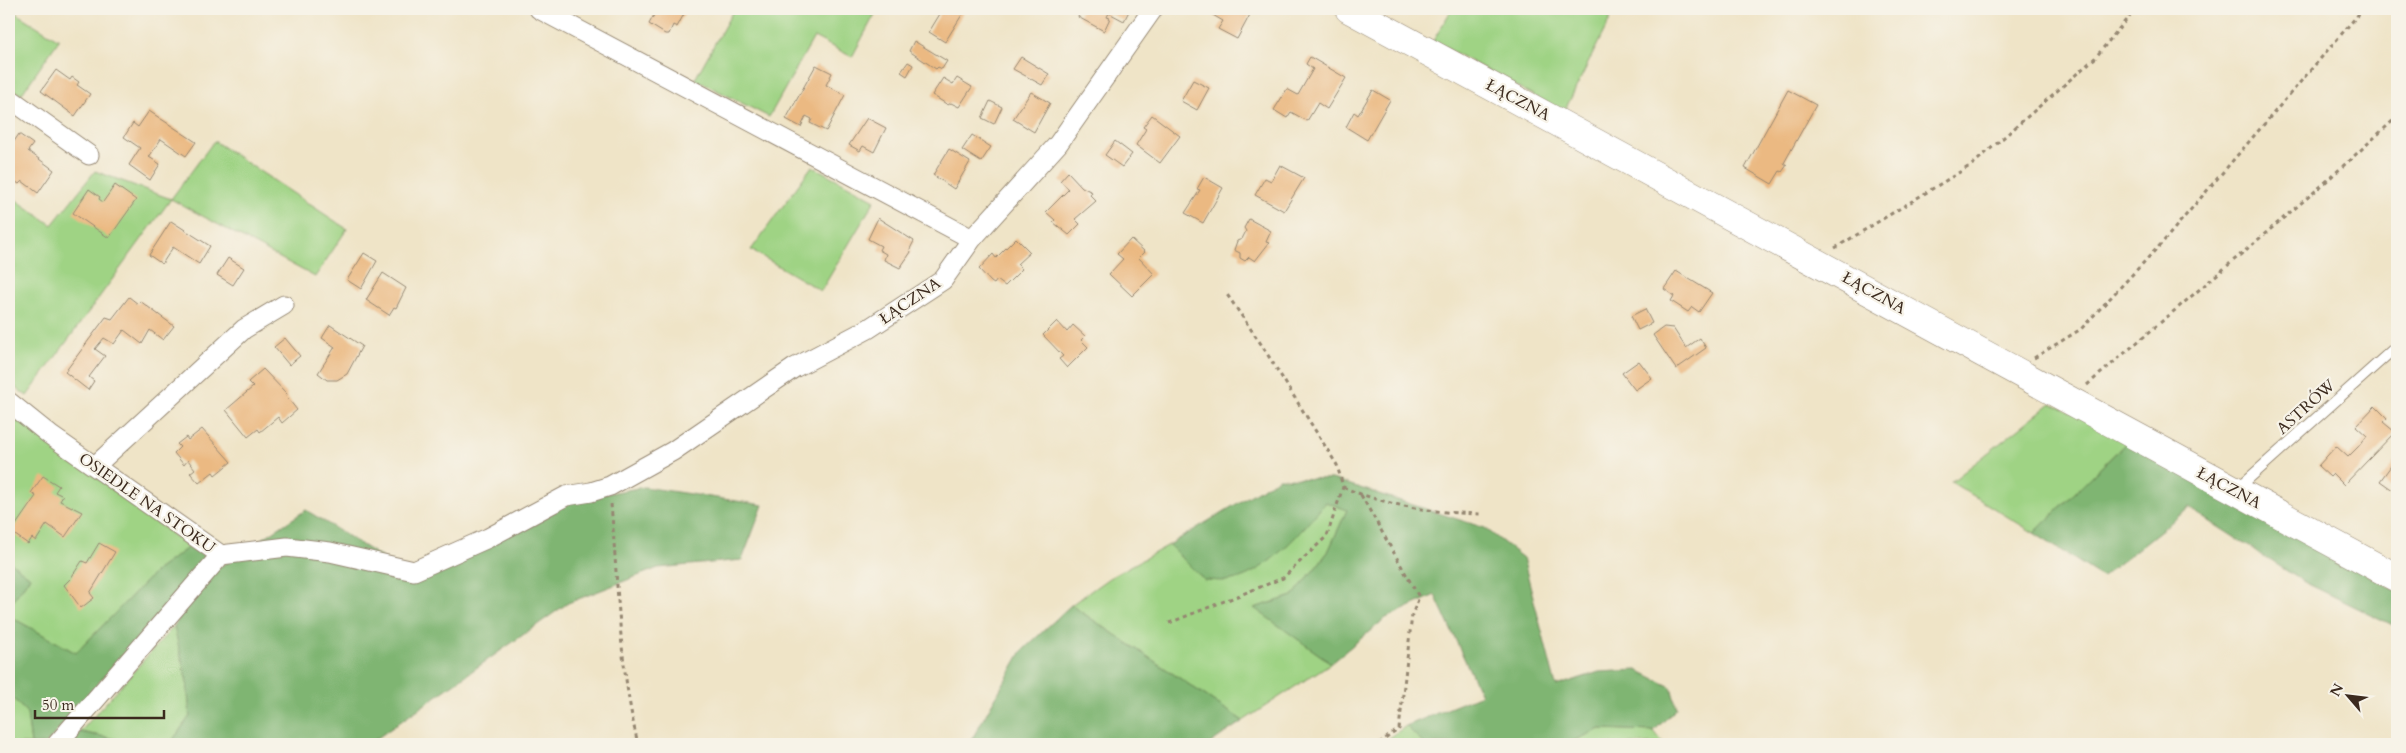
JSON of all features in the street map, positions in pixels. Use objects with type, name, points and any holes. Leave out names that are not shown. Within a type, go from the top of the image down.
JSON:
[{"type":"street","points":[[539,9],[972,239]]},
{"type":"street","name":"ŁĄCZNA","points":[[610,486],[673,451],[794,368],[868,330],[943,280],[972,239],[1058,144],[1153,9]]},
{"type":"street","name":"ŁĄCZNA","points":[[1349,9],[2397,578]]},
{"type":"street","points":[[9,98],[89,155]]},
{"type":"street","points":[[95,466],[244,329],[284,305]]},
{"type":"street","name":"OSIEDLE NA STOKU","points":[[9,402],[50,435],[221,555],[287,547],[330,552],[414,571],[488,538],[566,496],[591,492],[610,486]]},
{"type":"street","points":[[57,744],[221,555]]},
{"type":"lane","name":"ASTRÓW","points":[[2234,491],[2397,346]]},
{"type":"path","points":[[1814,260],[1973,164],[2094,58],[2135,9]]},
{"type":"path","points":[[2014,371],[2081,329],[2162,243],[2363,9]]},
{"type":"path","points":[[2069,400],[2320,187],[2397,117]]},
{"type":"path","points":[[1169,623],[1283,578],[1327,536],[1343,487],[1337,465],[1261,344],[1226,294]]},
{"type":"path","points":[[610,486],[618,618],[630,712],[638,744]]},
{"type":"path","points":[[1343,487],[1361,495],[1446,514],[1482,514]]},
{"type":"path","points":[[1361,495],[1419,597],[1412,615],[1399,729],[1378,744]]},
{"type":"green space","points":[[9,9],[59,40],[21,95],[9,86]]},
{"type":"green space","points":[[734,9],[867,9],[875,14],[852,57],[814,37],[769,117],[695,79]]},
{"type":"green space","points":[[1452,9],[1615,9],[1564,112],[1433,41]]},
{"type":"green space","points":[[214,141],[347,229],[315,277],[171,199]]},
{"type":"green space","points":[[812,166],[875,200],[821,291],[751,250]]},
{"type":"green space","points":[[95,171],[171,199],[27,396],[9,383],[9,195],[52,225]]},
{"type":"green space","points":[[2051,403],[2129,440],[2034,533],[1951,482]]},
{"type":"green space","points":[[9,411],[189,547],[157,570],[76,653],[9,616],[9,606],[30,577],[9,561]]},
{"type":"green space","points":[[2129,440],[2397,591],[2397,627],[2304,582],[2189,508],[2102,577],[2034,533]]},
{"type":"green space","points":[[1279,478],[1332,479],[1485,528],[1523,558],[1556,686],[1599,672],[1637,670],[1671,687],[1677,708],[1654,731],[1600,729],[1567,744],[1424,744],[1406,726],[1481,695],[1435,595],[1386,618],[1331,663],[1254,608],[1293,596],[1328,552],[1347,510],[1326,502],[1296,537],[1271,560],[1245,576],[1232,580],[1204,580],[1169,545]]},
{"type":"green space","points":[[644,487],[763,505],[742,560],[658,568],[568,603],[369,744],[170,744],[190,716],[187,682],[174,626],[209,574],[306,510],[413,577],[531,507]]},
{"type":"green space","points":[[1326,502],[1347,510],[1328,552],[1293,596],[1255,608],[1331,663],[1243,721],[1071,605],[1109,578],[1169,545],[1204,580],[1266,564],[1302,530]]},
{"type":"green space","points":[[189,547],[207,557],[46,744],[31,744],[27,713],[9,694],[9,616],[76,653],[157,570]]},
{"type":"green space","points":[[9,561],[30,577],[9,606]]},
{"type":"green space","points":[[1071,605],[1243,721],[1209,744],[969,744],[1022,651]]},
{"type":"green space","points":[[174,626],[187,682],[190,716],[170,744],[140,744],[80,732]]},
{"type":"green space","points":[[9,694],[27,713],[31,744],[9,744]]},
{"type":"green space","points":[[1406,726],[1424,744],[1381,744]]},
{"type":"green space","points":[[1600,729],[1654,731],[1664,744],[1567,744]]},
{"type":"green space","points":[[80,732],[140,744],[70,744]]},
{"type":"building","points":[[642,9],[680,9],[679,11],[684,14],[677,27],[673,25],[669,34],[665,34],[649,24],[654,15]]},
{"type":"building","points":[[943,9],[965,10],[945,42],[929,32]]},
{"type":"building","points":[[1082,9],[1130,9],[1124,21],[1109,13],[1107,17],[1110,18],[1104,31],[1078,17]]},
{"type":"building","points":[[1207,9],[1253,9],[1237,39],[1218,29],[1223,21],[1206,11]]},
{"type":"building","points":[[914,41],[947,61],[942,69],[938,67],[936,69],[909,51]]},
{"type":"building","points":[[1021,57],[1049,74],[1042,85],[1013,69]]},
{"type":"building","points":[[1310,57],[1346,78],[1327,109],[1318,103],[1307,121],[1291,112],[1287,118],[1274,110],[1287,89],[1298,95],[1313,69],[1306,64]]},
{"type":"building","points":[[908,62],[913,65],[907,76],[901,72]]},
{"type":"building","points":[[816,65],[832,73],[826,85],[845,95],[826,131],[810,123],[812,119],[806,116],[801,127],[786,119]]},
{"type":"building","points":[[56,70],[70,80],[72,77],[79,82],[77,85],[90,94],[75,116],[41,91]]},
{"type":"building","points":[[943,78],[953,84],[957,78],[972,87],[959,107],[951,103],[948,105],[932,95]]},
{"type":"building","points":[[1193,80],[1209,88],[1197,110],[1181,101]]},
{"type":"building","points":[[1373,90],[1390,100],[1367,140],[1346,127],[1354,112],[1358,115]]},
{"type":"building","points":[[1788,90],[1816,105],[1784,163],[1787,165],[1782,172],[1780,171],[1772,184],[1745,168]]},
{"type":"building","points":[[1031,92],[1050,103],[1034,132],[1013,119]]},
{"type":"building","points":[[990,101],[1002,107],[994,124],[982,118]]},
{"type":"building","points":[[149,111],[196,142],[186,156],[161,139],[149,157],[160,164],[150,180],[129,165],[140,148],[124,137],[133,123],[138,127]]},
{"type":"building","points":[[1152,115],[1180,136],[1160,163],[1136,145],[1146,129],[1143,127]]},
{"type":"building","points":[[867,118],[886,128],[874,152],[863,146],[860,151],[849,145]]},
{"type":"building","points":[[19,134],[33,144],[28,151],[54,170],[38,193],[22,181],[19,184],[9,177],[9,149]]},
{"type":"building","points":[[972,135],[991,147],[981,162],[962,150]]},
{"type":"building","points":[[1115,141],[1132,154],[1122,167],[1105,155]]},
{"type":"building","points":[[949,149],[970,162],[954,189],[933,175]]},
{"type":"building","points":[[1280,165],[1304,178],[1284,211],[1255,195],[1265,178],[1271,181]]},
{"type":"building","points":[[1068,172],[1082,187],[1092,192],[1090,195],[1096,201],[1075,219],[1080,224],[1069,235],[1053,222],[1055,220],[1046,212],[1069,189],[1060,181]]},
{"type":"building","points":[[1204,177],[1223,188],[1203,223],[1185,213],[1200,190],[1197,189]]},
{"type":"building","points":[[115,185],[136,200],[109,238],[73,213],[89,189],[100,197],[99,199],[103,202]]},
{"type":"building","points":[[878,218],[914,241],[910,249],[911,252],[900,268],[884,260],[886,254],[879,250],[881,246],[868,239]]},
{"type":"building","points":[[1249,219],[1271,231],[1266,242],[1269,243],[1255,261],[1249,257],[1245,261],[1240,258],[1240,253],[1234,250],[1237,241],[1242,239],[1246,231],[1244,228]]},
{"type":"building","points":[[171,221],[210,246],[199,264],[173,247],[162,264],[149,255]]},
{"type":"building","points":[[1016,238],[1030,252],[1017,264],[1022,269],[1005,286],[997,280],[994,284],[979,269],[993,254],[996,258]]},
{"type":"building","points":[[1131,239],[1145,252],[1139,258],[1154,274],[1132,296],[1109,274],[1123,259],[1117,254]]},
{"type":"building","points":[[364,253],[377,261],[361,289],[347,280]]},
{"type":"building","points":[[228,258],[244,268],[233,285],[217,275]]},
{"type":"building","points":[[1676,271],[1712,293],[1699,312],[1692,307],[1688,312],[1671,301],[1674,296],[1664,289]]},
{"type":"building","points":[[383,273],[406,288],[396,308],[394,307],[389,315],[366,300]]},
{"type":"building","points":[[129,297],[138,304],[140,301],[174,326],[163,340],[150,330],[142,344],[124,330],[114,344],[104,338],[95,349],[105,356],[89,377],[94,381],[88,390],[65,372],[106,317],[112,319]]},
{"type":"building","points":[[1645,309],[1652,323],[1638,330],[1631,316]]},
{"type":"building","points":[[1057,321],[1067,332],[1073,325],[1085,336],[1081,340],[1088,347],[1067,368],[1059,359],[1063,356],[1043,335]]},
{"type":"building","points":[[330,325],[362,346],[347,374],[337,380],[327,380],[318,373],[335,347],[322,338]]},
{"type":"building","points":[[1664,327],[1673,328],[1686,348],[1700,338],[1706,348],[1676,369],[1653,335]]},
{"type":"building","points":[[285,338],[300,356],[289,365],[274,347]]},
{"type":"building","points":[[1639,361],[1652,378],[1635,390],[1622,373]]},
{"type":"building","points":[[263,369],[287,394],[286,396],[297,410],[282,423],[278,417],[260,432],[258,429],[248,437],[226,410],[253,387],[248,382]]},
{"type":"building","points":[[2375,406],[2387,418],[2383,422],[2395,432],[2344,485],[2333,474],[2330,477],[2318,466],[2336,446],[2348,457],[2358,447],[2367,436],[2356,426]]},
{"type":"building","points":[[202,429],[231,462],[215,475],[213,472],[199,483],[190,473],[195,469],[188,460],[184,465],[174,453],[180,447],[177,444],[186,437],[188,440]]},
{"type":"building","points":[[2397,460],[2397,493],[2380,481]]},
{"type":"building","points":[[43,476],[59,486],[55,492],[63,496],[60,501],[82,512],[65,537],[47,524],[36,541],[32,538],[28,544],[11,532],[36,496],[31,493]]},
{"type":"building","points":[[99,543],[115,552],[90,593],[94,598],[81,608],[64,585],[82,561],[87,563]]}]
